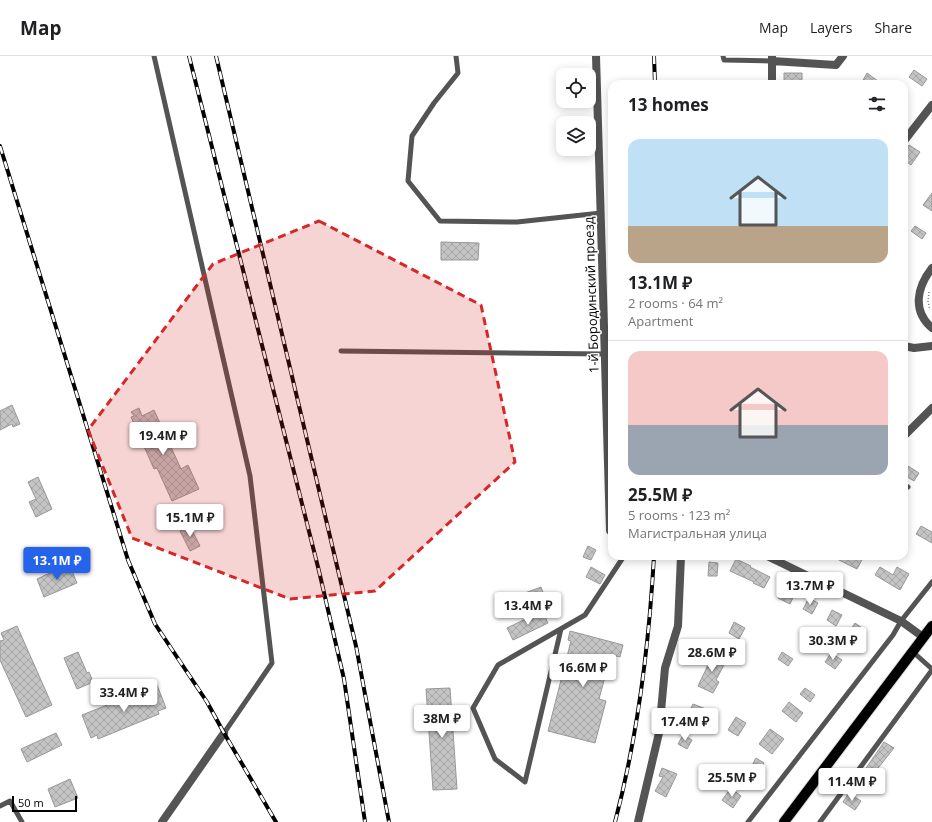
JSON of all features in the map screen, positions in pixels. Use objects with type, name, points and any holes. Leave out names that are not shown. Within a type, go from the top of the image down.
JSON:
[{"type":"main road","points":[[784,822],[932,626]]},
{"type":"street","name":"1-й Бородинский проезд","points":[[596,56],[608,460]]},
{"type":"street","points":[[772,80],[772,58],[836,65],[843,56]]},
{"type":"street","points":[[908,135],[932,105]]},
{"type":"street","points":[[932,268],[920,287],[919,299],[920,311],[928,325],[932,328]]},
{"type":"street","points":[[908,347],[914,348],[932,346]]},
{"type":"street","points":[[908,432],[932,408]]},
{"type":"street","points":[[638,822],[659,733],[665,668],[678,626],[681,560]]},
{"type":"street","points":[[775,560],[901,621],[923,637]]},
{"type":"street","points":[[162,822],[224,733]]},
{"type":"lane","points":[[154,56],[250,476],[272,663],[224,733]]},
{"type":"lane","points":[[456,56],[458,73],[434,103],[412,136],[408,181],[440,221],[517,222],[601,213]]},
{"type":"lane","points":[[723,56],[724,60],[772,58]]},
{"type":"lane","points":[[341,351],[605,354]]},
{"type":"lane","points":[[561,629],[525,782],[495,759],[473,708],[498,665],[585,615],[621,560]]},
{"type":"lane","points":[[748,822],[893,635],[901,621],[932,582]]},
{"type":"lane","points":[[820,822],[932,669],[913,652]]},
{"type":"lane","points":[[0,806],[10,801],[22,822]]},
{"type":"path","points":[[930,287],[928,301],[930,313]]},
{"type":"highlighted area","points":[[319,221],[481,305],[515,462],[375,591],[290,599],[132,538],[88,430],[213,264]]},
{"type":"building","points":[[914,70],[927,79],[922,86],[909,77]]},
{"type":"building","points":[[784,73],[802,73],[802,80],[784,80]]},
{"type":"building","points":[[867,73],[877,80],[863,80]]},
{"type":"building","points":[[909,145],[920,152],[911,165],[908,163]]},
{"type":"building","points":[[932,193],[932,211],[923,205]]},
{"type":"building","points":[[915,226],[926,233],[922,239],[911,231]]},
{"type":"building","points":[[441,242],[479,243],[478,260],[441,260]]},
{"type":"building","points":[[12,405],[20,424],[13,427],[12,424],[0,430],[0,411]]},
{"type":"building","points":[[139,408],[142,416],[154,410],[181,469],[188,465],[199,489],[172,501],[157,468],[154,469],[131,417],[134,416],[131,412]]},
{"type":"building","points":[[908,466],[919,473],[914,481],[908,477]]},
{"type":"building","points":[[38,477],[52,509],[36,517],[29,502],[36,499],[28,482]]},
{"type":"building","points":[[190,526],[200,546],[190,551],[180,531]]},
{"type":"building","points":[[921,526],[932,532],[932,543],[916,534]]},
{"type":"building","points":[[588,546],[596,550],[591,560],[583,557]]},
{"type":"building","points":[[736,560],[738,560],[770,577],[764,588],[730,571]]},
{"type":"building","points":[[839,560],[862,560],[857,569]]},
{"type":"building","points":[[709,562],[718,563],[717,576],[708,576]]},
{"type":"building","points":[[69,564],[77,583],[44,597],[37,579]]},
{"type":"building","points":[[591,567],[605,575],[600,584],[586,577]]},
{"type":"building","points":[[880,567],[893,575],[897,567],[909,574],[900,590],[875,575]]},
{"type":"building","points":[[784,586],[796,591],[790,604],[778,598]]},
{"type":"building","points":[[541,587],[544,595],[528,602],[525,593]]},
{"type":"building","points":[[809,598],[818,603],[812,614],[803,609]]},
{"type":"building","points":[[832,610],[842,615],[836,626],[827,620]]},
{"type":"building","points":[[542,611],[548,623],[513,640],[507,628]]},
{"type":"building","points":[[734,622],[745,628],[739,639],[729,633]]},
{"type":"building","points":[[855,623],[865,630],[855,645],[845,638]]},
{"type":"building","points":[[17,626],[52,705],[26,717],[0,660],[0,641],[4,640],[1,633]]},
{"type":"building","points":[[570,631],[623,645],[620,657],[611,655],[599,699],[606,701],[595,743],[548,731],[571,641],[568,640]]},
{"type":"building","points":[[78,652],[87,673],[89,672],[92,679],[90,680],[91,683],[77,689],[64,658]]},
{"type":"building","points":[[782,652],[793,659],[788,666],[778,659]]},
{"type":"building","points":[[712,653],[726,661],[716,680],[719,682],[713,693],[698,686]]},
{"type":"building","points":[[831,653],[842,660],[835,669],[825,662]]},
{"type":"building","points":[[157,685],[166,708],[158,711],[159,714],[98,739],[97,735],[91,738],[82,715],[135,694],[134,691],[141,689],[142,691]]},
{"type":"building","points":[[450,688],[457,789],[433,790],[426,689]]},
{"type":"building","points":[[805,688],[815,695],[810,702],[800,694]]},
{"type":"building","points":[[789,702],[803,713],[796,722],[782,711]]},
{"type":"building","points":[[693,704],[706,709],[699,725],[686,719]]},
{"type":"building","points":[[736,717],[746,723],[738,736],[728,730]]},
{"type":"building","points":[[676,719],[685,722],[681,732],[672,729]]},
{"type":"building","points":[[770,729],[784,739],[772,754],[759,744]]},
{"type":"building","points":[[56,733],[62,745],[27,762],[21,749]]},
{"type":"building","points":[[683,735],[692,740],[687,749],[678,744]]},
{"type":"building","points":[[884,742],[894,748],[875,772],[877,774],[870,784],[860,777]]},
{"type":"building","points":[[756,758],[764,763],[757,775],[749,771]]},
{"type":"building","points":[[662,768],[677,774],[666,797],[655,791],[663,777],[659,776]]},
{"type":"building","points":[[70,779],[78,798],[55,807],[48,789]]},
{"type":"building","points":[[731,788],[741,796],[733,808],[722,800]]},
{"type":"building","points":[[849,793],[861,801],[855,810],[843,802]]},
{"type":"railway","points":[[189,56],[319,571],[344,679],[365,822]]},
{"type":"railway","points":[[216,56],[356,646],[389,822]]},
{"type":"railway","points":[[654,56],[655,80]]},
{"type":"railway","points":[[0,146],[128,560],[155,624],[207,702],[276,822]]},
{"type":"railway","points":[[615,822],[630,756],[641,690],[646,656],[654,560]]}]
